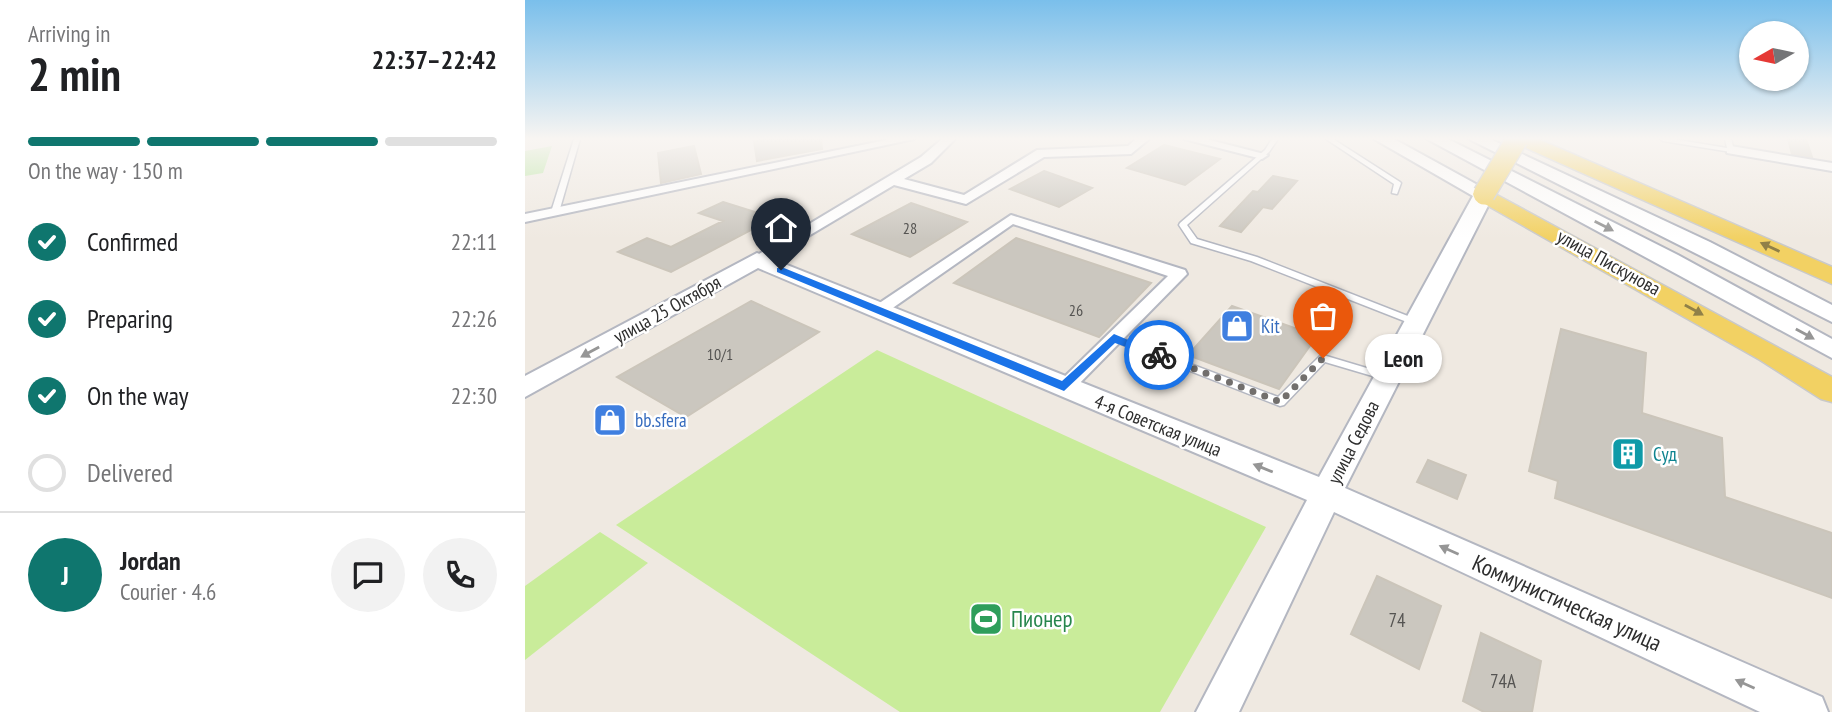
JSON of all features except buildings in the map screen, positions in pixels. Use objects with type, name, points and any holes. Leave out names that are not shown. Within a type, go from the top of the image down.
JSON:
[{"type":"main road","name":"улица Пискунова","points":[[1444,172],[1770,353],[1832,391]]},
{"type":"main road","name":"улица Седова","points":[[1217,712],[1415,322],[1498,172]]},
{"type":"main road","name":"улица Пискунова","points":[[1500,172],[1670,260],[1832,350]]},
{"type":"main road","points":[[1546,172],[1702,247],[1832,314]]},
{"type":"main road","points":[[1595,172],[1832,276]]},
{"type":"main road","name":"4-я Советская улица","points":[[757,260],[1326,494]]},
{"type":"main road","name":"улица 25 Октября","points":[[525,388],[757,260]]},
{"type":"main road","name":"Коммунистическая улица","points":[[1326,494],[1807,712]]},
{"type":"street","points":[[525,218],[747,172]]},
{"type":"street","name":"улица 25 Октября","points":[[757,260],[905,172]]},
{"type":"street","points":[[892,180],[966,200],[1010,172]]},
{"type":"street","points":[[878,310],[1010,219],[1179,274],[1064,387]]},
{"type":"lane","points":[[555,212],[567,172]]},
{"type":"lane","points":[[1243,172],[1184,225],[1194,241],[1254,260],[1415,322]]},
{"type":"lane","points":[[1381,172],[1398,183],[1395,193]]},
{"type":"lane","points":[[1114,338],[1280,402],[1323,358],[1386,378]]},
{"type":"green space","points":[[525,172],[543,172],[543,173],[525,176]]},
{"type":"green space","name":"Пионер","points":[[877,350],[1266,527],[1160,712],[900,712],[616,525]]},
{"type":"green space","points":[[600,532],[648,563],[525,660],[525,586]]},
{"type":"way so far","points":[[1159,355],[1280,402],[1323,358]]},
{"type":"place","name":"Kit","points":[[1237,326]]},
{"type":"place","name":"Leon","points":[[1323,358]]},
{"type":"place","name":"bb.sfera","points":[[610,420]]},
{"type":"place","name":"Суд","points":[[1628,454]]},
{"type":"place","name":"Пионер","points":[[986,619]]},
{"type":"route","points":[[781,270],[1064,387],[1114,338],[1159,355]]}]
